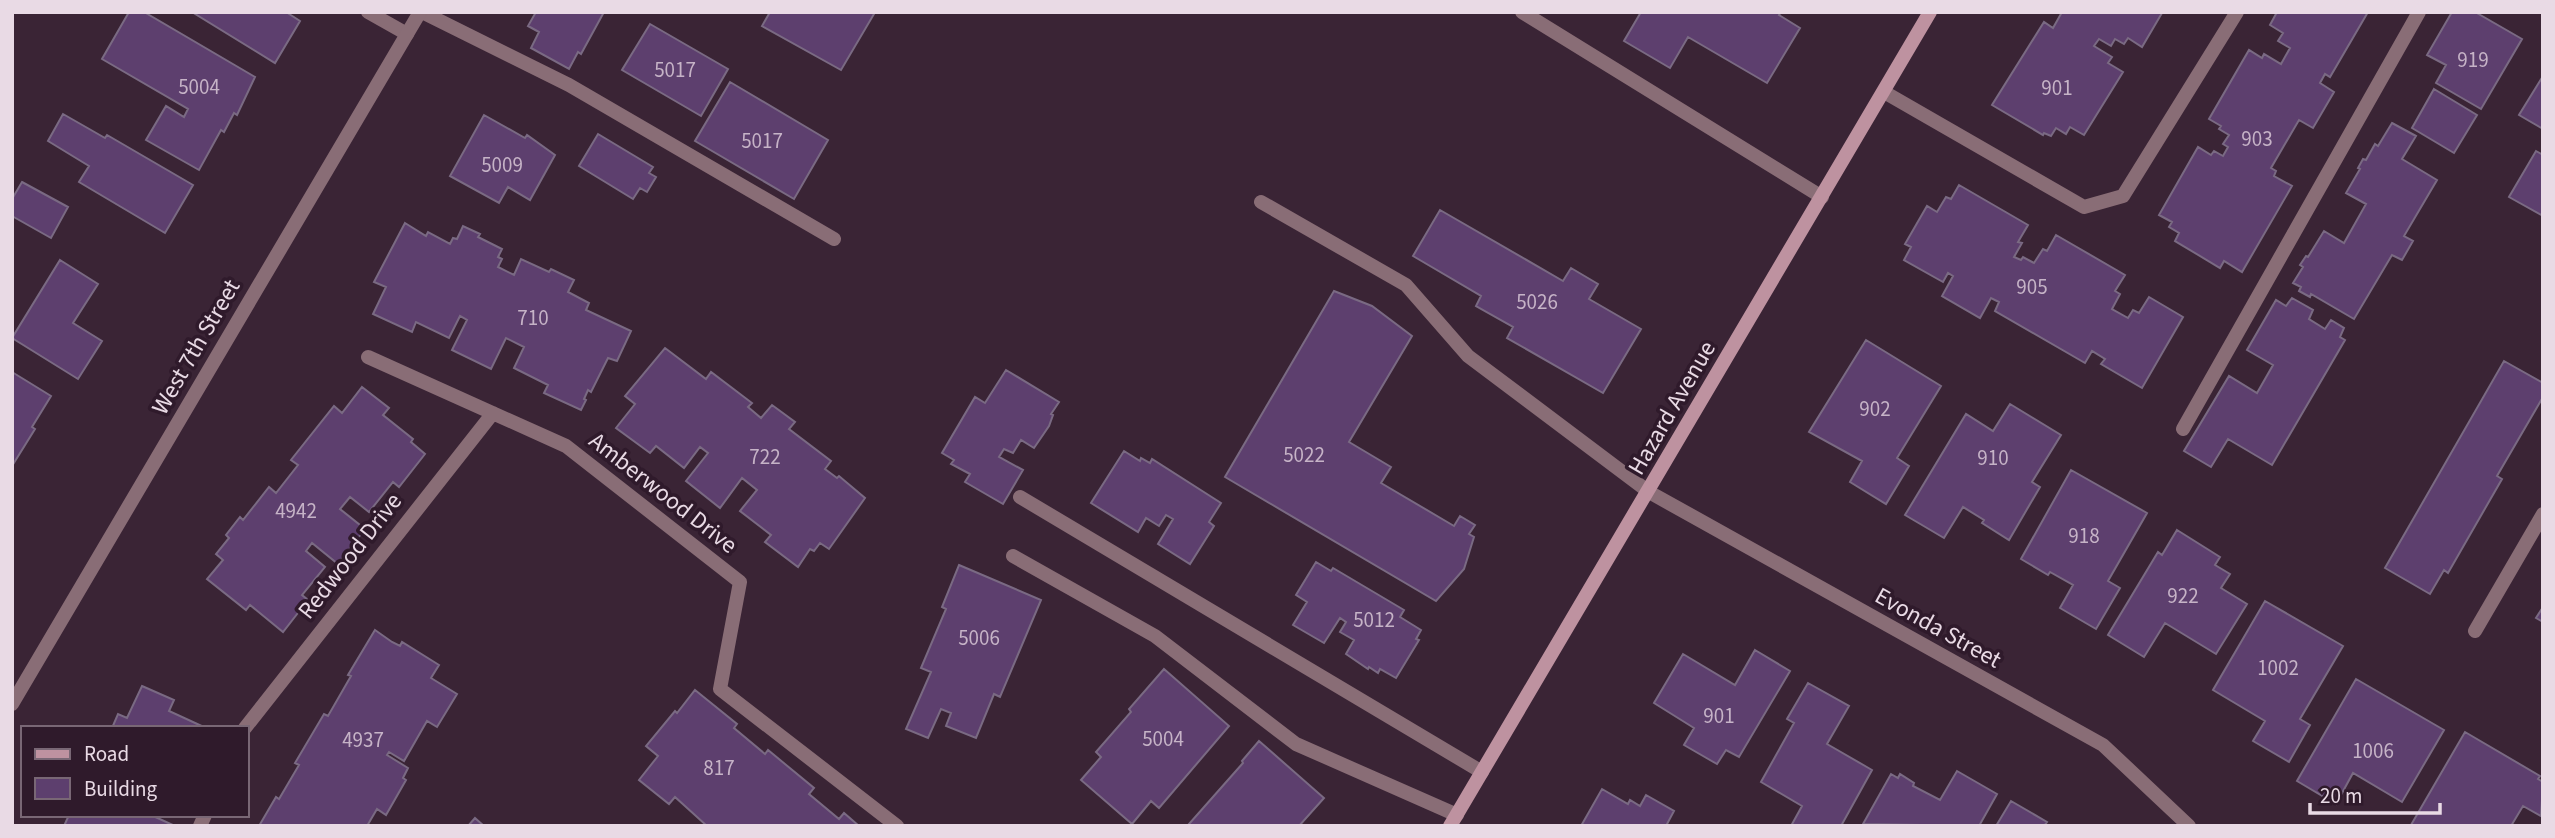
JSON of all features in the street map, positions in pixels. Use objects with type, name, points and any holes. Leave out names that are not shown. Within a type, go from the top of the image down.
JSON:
[{"type":"street","points":[[368,12],[407,34]]},
{"type":"street","points":[[421,12],[569,85],[834,239]]},
{"type":"street","name":"West 7th Street","points":[[12,704],[421,12]]},
{"type":"street","points":[[1522,12],[1822,197]]},
{"type":"street","name":"Hazard Avenue","points":[[1453,820],[1930,12]]},
{"type":"street","points":[[1884,92],[2084,207],[2123,196],[2236,12]]},
{"type":"street","points":[[2183,429],[2419,12]]},
{"type":"street","name":"Evonda Street","points":[[1261,202],[1406,285],[1468,356],[1649,492],[2103,745],[2189,826]]},
{"type":"street","name":"Amberwood Drive","points":[[368,356],[566,446],[740,582],[720,689],[897,826]]},
{"type":"street","name":"Redwood Drive","points":[[247,726],[493,414]]},
{"type":"street","points":[[1020,497],[1482,772]]},
{"type":"street","points":[[2475,631],[2543,514]]},
{"type":"street","points":[[1013,556],[1155,636],[1296,744],[1453,820]]},
{"type":"building","points":[[129,12],[144,12],[255,77],[237,115],[234,113],[224,132],[221,130],[199,170],[146,140],[166,106],[184,117],[188,109],[102,59]]},
{"type":"building","points":[[192,12],[286,12],[300,21],[275,63]]},
{"type":"building","points":[[536,12],[604,12],[581,54],[578,52],[569,69],[531,48],[539,32],[528,26]]},
{"type":"building","points":[[770,12],[874,14],[841,70],[762,26]]},
{"type":"building","points":[[1641,12],[1781,12],[1779,15],[1800,28],[1767,83],[1688,37],[1670,68],[1624,41]]},
{"type":"building","points":[[2062,12],[2162,13],[2142,47],[2128,38],[2124,44],[2115,39],[2111,46],[2099,39],[2094,46],[2112,57],[2108,63],[2123,72],[2084,135],[2070,127],[2066,134],[2056,128],[2051,136],[2044,133],[2043,135],[1992,105],[2044,22],[2053,28]]},
{"type":"building","points":[[2277,12],[2368,12],[2330,77],[2325,74],[2320,83],[2334,92],[2313,128],[2299,120],[2271,168],[2276,171],[2274,176],[2292,186],[2242,272],[2224,261],[2220,268],[2175,241],[2179,233],[2169,227],[2172,222],[2159,215],[2198,147],[2211,155],[2214,151],[2223,156],[2228,147],[2223,144],[2229,135],[2209,119],[2249,50],[2262,58],[2264,54],[2281,64],[2290,48],[2278,41],[2283,33],[2270,25]]},
{"type":"building","points":[[2452,12],[2475,12],[2522,39],[2481,109],[2436,83],[2446,65],[2427,55]]},
{"type":"building","points":[[650,24],[728,69],[701,116],[622,70]]},
{"type":"building","points":[[2543,76],[2543,129],[2519,115]]},
{"type":"building","points":[[730,82],[828,140],[794,199],[695,141]]},
{"type":"building","points":[[2434,89],[2477,115],[2454,153],[2412,128]]},
{"type":"building","points":[[63,114],[105,138],[107,135],[193,185],[165,233],[79,182],[89,166],[48,141]]},
{"type":"building","points":[[484,115],[525,138],[527,135],[555,155],[530,200],[508,187],[499,203],[450,176]]},
{"type":"building","points":[[2392,123],[2416,136],[2402,159],[2437,180],[2404,236],[2413,241],[2402,260],[2392,255],[2354,319],[2311,294],[2310,297],[2299,291],[2301,287],[2293,283],[2303,267],[2300,265],[2324,231],[2344,243],[2366,204],[2346,193],[2363,159],[2366,160],[2375,144],[2378,146]]},
{"type":"building","points":[[598,134],[653,167],[649,173],[656,177],[647,192],[640,188],[633,199],[579,166]]},
{"type":"building","points":[[2536,151],[2543,155],[2543,216],[2509,197]]},
{"type":"building","points":[[22,182],[68,207],[51,238],[12,216],[12,199]]},
{"type":"building","points":[[1959,185],[2028,225],[2018,242],[2022,243],[2014,257],[2021,260],[2023,257],[2034,263],[2043,249],[2047,251],[2056,235],[2125,275],[2115,291],[2120,294],[2112,309],[2128,318],[2133,310],[2139,313],[2149,297],[2183,317],[2142,388],[2101,364],[2105,359],[2092,351],[2085,363],[1995,311],[1999,302],[1991,298],[1980,318],[1942,296],[1953,276],[1948,273],[1943,282],[1904,260],[1911,247],[1905,244],[1927,206],[1937,212],[1946,197],[1951,199]]},
{"type":"building","points":[[1440,210],[1563,281],[1571,268],[1598,284],[1589,299],[1641,329],[1603,393],[1507,338],[1513,327],[1476,306],[1481,296],[1413,256]]},
{"type":"building","points":[[405,223],[426,236],[428,232],[450,244],[453,238],[457,239],[463,226],[480,234],[478,237],[502,249],[498,257],[502,259],[498,267],[514,275],[521,259],[574,280],[568,292],[589,303],[586,310],[631,331],[617,361],[608,358],[591,392],[588,390],[581,410],[544,393],[548,385],[514,368],[524,347],[506,338],[491,369],[452,350],[467,320],[460,316],[449,338],[416,322],[412,332],[373,314],[386,287],[374,282]]},
{"type":"building","points":[[60,260],[98,284],[73,323],[102,341],[78,379],[12,338]]},
{"type":"building","points":[[1334,291],[1372,306],[1412,336],[1349,442],[1391,467],[1381,483],[1454,526],[1460,516],[1475,525],[1469,534],[1474,537],[1464,569],[1436,601],[1225,477]]},
{"type":"building","points":[[2292,298],[2313,310],[2309,319],[2325,329],[2331,320],[2344,328],[2340,337],[2345,340],[2272,465],[2228,439],[2211,467],[2184,451],[2229,376],[2257,393],[2273,365],[2247,350],[2276,300],[2286,306]]},
{"type":"building","points":[[1866,340],[1941,386],[1897,458],[1909,466],[1886,504],[1850,482],[1862,461],[1809,432]]},
{"type":"building","points":[[665,348],[706,379],[711,372],[752,403],[748,407],[761,418],[772,405],[795,422],[789,429],[831,461],[825,469],[837,478],[839,476],[865,498],[829,549],[820,543],[814,551],[810,549],[798,567],[765,542],[771,535],[740,511],[757,490],[742,478],[720,508],[686,481],[708,453],[700,447],[684,468],[656,446],[650,453],[616,428],[635,404],[625,396]]},
{"type":"building","points":[[2504,361],[2543,383],[2543,397],[2497,476],[2502,479],[2448,573],[2444,570],[2430,594],[2385,568]]},
{"type":"building","points":[[1006,370],[1059,402],[1051,414],[1053,415],[1049,426],[1034,448],[1021,440],[1013,453],[1004,449],[999,457],[1023,470],[1003,504],[965,482],[970,474],[951,464],[954,460],[942,453],[975,397],[985,403]]},
{"type":"building","points":[[12,372],[51,396],[12,466]]},
{"type":"building","points":[[362,387],[389,408],[383,415],[413,439],[411,442],[425,454],[399,487],[393,482],[369,512],[350,497],[340,509],[365,529],[338,564],[312,543],[306,551],[325,567],[302,595],[308,600],[283,632],[250,605],[246,610],[207,579],[223,560],[216,554],[229,538],[226,535],[240,517],[243,520],[269,487],[276,493],[298,465],[291,460],[334,406],[342,413]]},
{"type":"building","points":[[2010,404],[2061,435],[2032,482],[2040,487],[2009,540],[1963,507],[1944,538],[1905,515],[1966,414],[1993,431]]},
{"type":"building","points":[[1124,451],[1140,461],[1141,458],[1150,463],[1152,459],[1221,503],[1209,522],[1214,526],[1190,564],[1158,544],[1173,519],[1166,515],[1159,526],[1146,518],[1138,532],[1091,503]]},
{"type":"building","points":[[2071,470],[2147,513],[2108,581],[2120,588],[2096,629],[2060,608],[2073,585],[2050,572],[2048,575],[2021,559]]},
{"type":"building","points":[[2177,530],[2220,557],[2215,565],[2230,574],[2221,588],[2247,604],[2216,654],[2165,623],[2144,657],[2108,635],[2158,552],[2162,555]]},
{"type":"building","points":[[1316,562],[1331,571],[1333,568],[1404,610],[1400,617],[1421,630],[1416,639],[1419,640],[1396,678],[1380,669],[1378,673],[1369,667],[1368,669],[1346,654],[1354,640],[1340,632],[1346,622],[1340,618],[1324,643],[1293,625],[1307,602],[1296,595]]},
{"type":"building","points":[[959,565],[1041,600],[1000,697],[994,694],[976,738],[946,726],[951,713],[941,709],[928,738],[906,729],[931,672],[921,668],[946,609],[942,607]]},
{"type":"building","points":[[2265,601],[2343,646],[2300,719],[2310,725],[2289,762],[2253,741],[2265,721],[2213,690]]},
{"type":"building","points":[[2543,607],[2543,622],[2536,618]]},
{"type":"building","points":[[375,630],[400,646],[402,642],[439,665],[431,678],[457,694],[437,727],[427,721],[404,761],[389,752],[387,755],[408,768],[403,778],[406,780],[386,815],[377,809],[367,826],[259,826],[276,797],[279,799],[299,765],[295,763],[324,714],[328,716],[351,676],[348,675]]},
{"type":"building","points":[[1755,650],[1790,671],[1739,757],[1726,750],[1717,764],[1684,745],[1694,728],[1654,703],[1683,654],[1735,685]]},
{"type":"building","points":[[1164,669],[1229,726],[1159,808],[1151,801],[1132,824],[1081,780],[1101,757],[1096,752]]},
{"type":"building","points":[[2356,679],[2444,730],[2402,802],[2353,773],[2336,804],[2297,781]]},
{"type":"building","points":[[1808,683],[1849,706],[1827,744],[1872,770],[1841,826],[1791,826],[1802,806],[1761,782],[1794,723],[1787,719]]},
{"type":"building","points":[[142,686],[174,700],[169,711],[202,726],[113,726],[118,714],[127,718]]},
{"type":"building","points":[[695,690],[737,724],[734,728],[765,754],[768,750],[814,788],[809,794],[839,819],[844,813],[859,826],[707,826],[675,797],[669,804],[639,780],[658,756],[646,746]]},
{"type":"building","points":[[2465,732],[2540,776],[2538,779],[2543,782],[2541,816],[2523,806],[2511,826],[2411,825]]},
{"type":"building","points":[[1259,741],[1324,798],[1299,826],[1191,826],[1189,824]]},
{"type":"building","points":[[1957,771],[1997,794],[1979,826],[1863,824],[1891,774],[1898,778],[1900,774],[1914,783],[1913,786],[1940,800]]},
{"type":"building","points":[[1602,789],[1628,804],[1630,800],[1640,806],[1646,795],[1674,811],[1666,826],[1581,826]]},
{"type":"building","points":[[2011,801],[2047,822],[2044,826],[1996,826]]},
{"type":"building","points":[[68,817],[155,817],[175,826],[64,826]]},
{"type":"building","points":[[475,818],[484,826],[468,826]]}]
